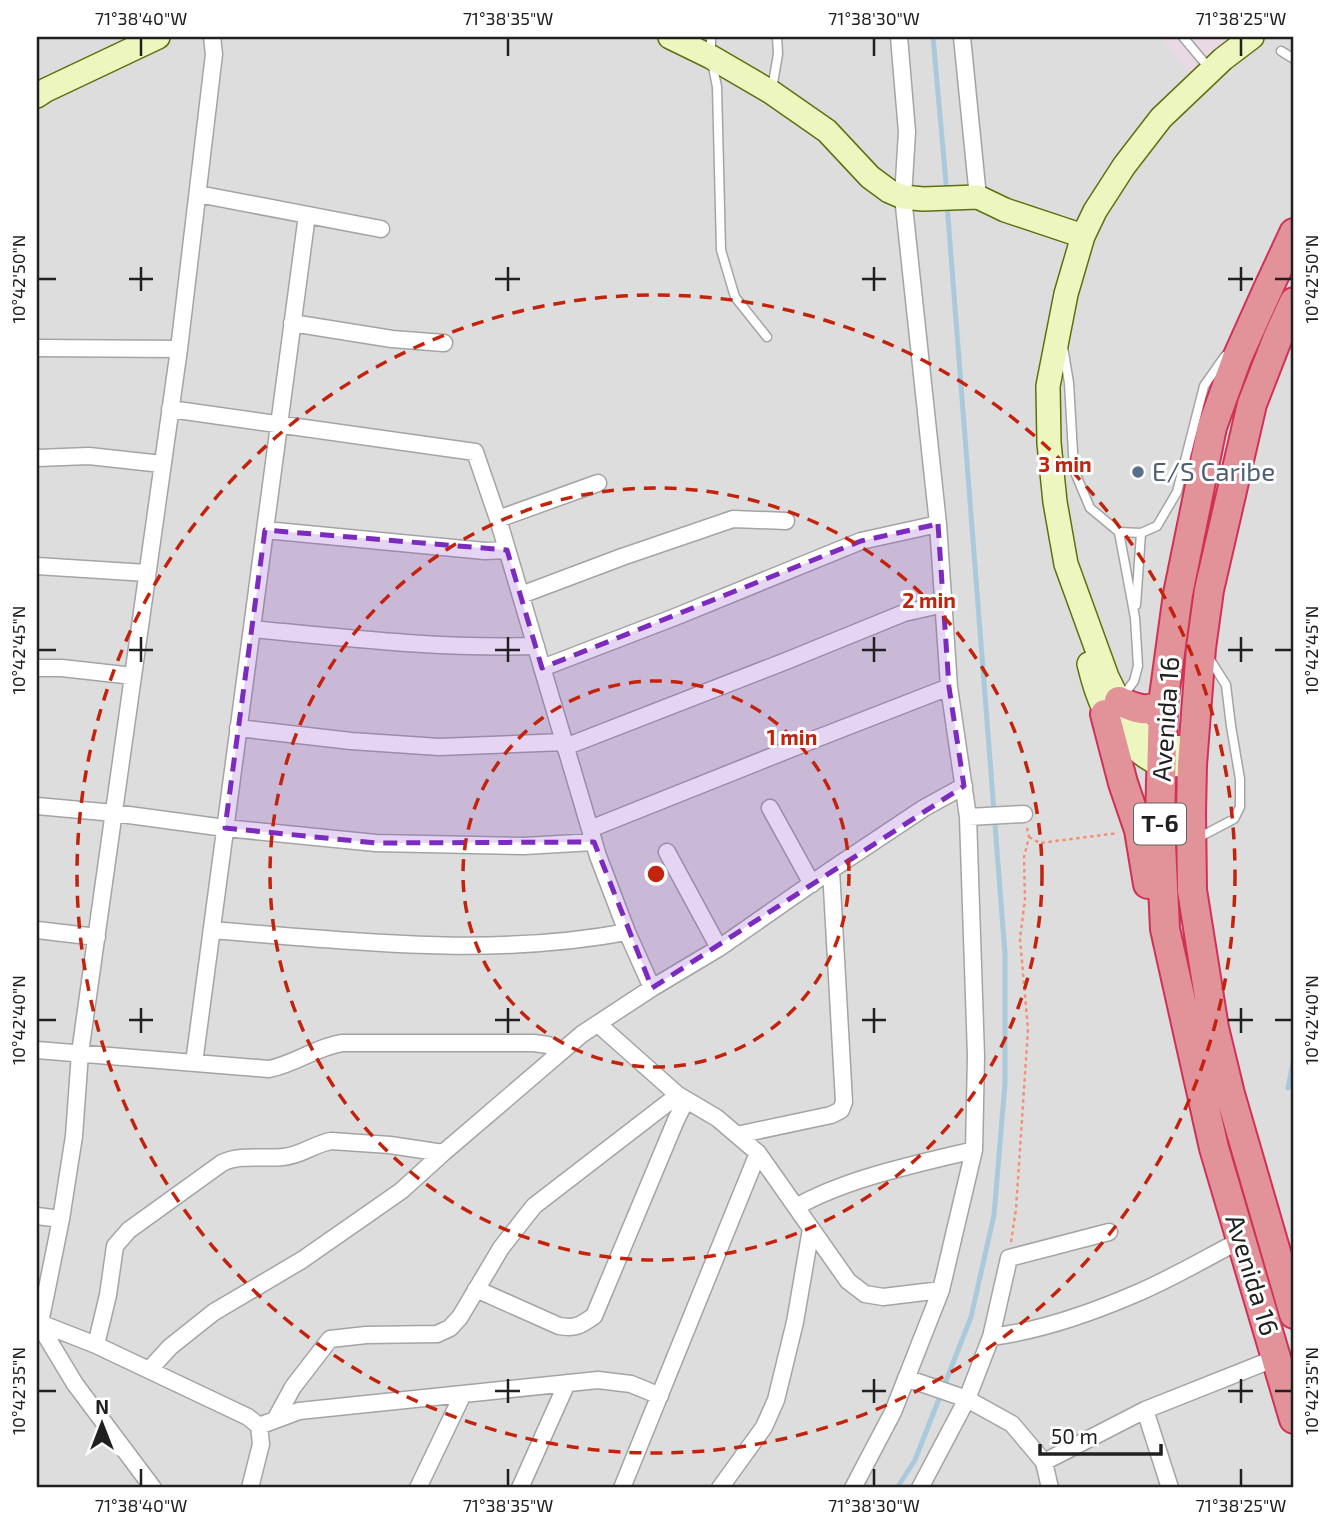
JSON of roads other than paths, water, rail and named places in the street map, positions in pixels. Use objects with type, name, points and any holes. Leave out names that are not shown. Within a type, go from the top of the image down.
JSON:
[{"type":"highway","name":"Avenida 16","points":[[1294,233],[1237,358],[1212,427],[1178,594],[1163,704],[1160,823],[1165,929],[1214,1148],[1294,1419]]},
{"type":"highway","name":"Avenida 16","points":[[1294,302],[1252,404],[1209,590],[1201,648],[1193,757],[1191,842],[1192,890],[1214,1028],[1230,1094],[1294,1314]]},
{"type":"highway","points":[[1112,707],[1157,708],[1163,704]]},
{"type":"highway","name":"T-6","points":[[1112,707],[1123,783],[1139,830],[1151,901],[1165,929]]},
{"type":"street","points":[[37,96],[158,37]]},
{"type":"street","points":[[153,1488],[75,1384],[38,1322],[61,1219],[74,1136],[80,1054],[198,194],[214,54],[212,37]]},
{"type":"street","points":[[670,37],[711,47],[827,131],[870,177],[889,191],[913,198],[971,197],[1083,236]]},
{"type":"street","points":[[853,1488],[893,1412],[941,1290],[974,1150],[976,1056],[968,817],[949,687],[899,37]]},
{"type":"street","points":[[962,37],[971,197]]},
{"type":"street","points":[[1193,757],[1161,755],[1112,707],[1107,677],[1066,564],[1055,502],[1049,443],[1048,386],[1066,294],[1083,236],[1096,211],[1124,166],[1161,118],[1223,59],[1252,37]]},
{"type":"street","points":[[198,194],[381,229]]},
{"type":"street","points":[[194,1063],[307,215]]},
{"type":"street","points":[[292,323],[392,339],[444,343]]},
{"type":"street","points":[[37,348],[178,349]]},
{"type":"street","points":[[170,409],[475,452],[498,519],[592,835],[627,932],[652,988]]},
{"type":"street","points":[[37,458],[89,457],[162,464]]},
{"type":"street","points":[[498,519],[598,484]]},
{"type":"street","points":[[521,595],[733,519],[786,521]]},
{"type":"street","points":[[542,668],[861,541],[938,524]]},
{"type":"street","points":[[265,530],[485,551],[507,550]]},
{"type":"street","points":[[37,566],[147,573]]},
{"type":"street","points":[[239,728],[351,741],[439,747],[565,744],[774,666],[904,613],[944,604]]},
{"type":"street","points":[[252,629],[421,645],[536,646]]},
{"type":"street","points":[[37,668],[133,676]]},
{"type":"street","points":[[37,806],[376,843],[524,846],[592,835],[818,737],[949,687]]},
{"type":"street","points":[[149,1370],[170,1347],[214,1312],[302,1260],[401,1191],[559,1052],[598,1024],[719,948],[924,808],[964,786]]},
{"type":"street","points":[[770,808],[812,884]]},
{"type":"street","points":[[968,817],[1024,814]]},
{"type":"street","points":[[667,852],[719,948]]},
{"type":"street","points":[[737,1135],[831,1115],[841,1110],[844,1101],[831,870]]},
{"type":"street","points":[[37,930],[97,937]]},
{"type":"street","points":[[212,930],[375,943],[485,946],[590,939],[627,932]]},
{"type":"street","points":[[598,1024],[682,1098],[717,1118],[758,1153],[848,1281],[865,1294],[883,1297],[941,1290]]},
{"type":"street","points":[[37,1051],[269,1069],[284,1066],[327,1045],[342,1043],[534,1043],[548,1045],[559,1052]]},
{"type":"street","points":[[275,1420],[293,1387],[330,1339],[366,1335],[437,1334],[450,1328],[460,1317],[501,1248],[534,1206],[682,1098]]},
{"type":"street","points":[[476,1289],[559,1326],[580,1326],[594,1315],[676,1121],[682,1098]]},
{"type":"street","points":[[96,1345],[116,1246],[129,1230],[222,1163],[232,1158],[286,1157],[331,1141],[390,1145],[443,1153]]},
{"type":"street","points":[[796,1207],[816,1195],[891,1171],[974,1150]]},
{"type":"street","points":[[622,1488],[758,1153]]},
{"type":"street","points":[[37,1216],[61,1219]]},
{"type":"street","points":[[720,1488],[764,1427],[776,1400],[795,1322],[811,1229]]},
{"type":"street","points":[[920,1488],[967,1399],[991,1337],[1009,1258],[1109,1232]]},
{"type":"street","points":[[991,1337],[1021,1333],[1136,1294],[1241,1240]]},
{"type":"street","points":[[38,1322],[96,1345],[248,1417],[259,1426],[261,1444],[250,1488]]},
{"type":"street","points":[[1044,1462],[1145,1410],[1276,1358]]},
{"type":"street","points":[[906,1378],[967,1399],[1012,1424],[1044,1462],[1050,1488]]},
{"type":"street","points":[[259,1426],[299,1411],[567,1382],[598,1380],[631,1384],[660,1396]]},
{"type":"street","points":[[520,1488],[567,1382]]},
{"type":"street","points":[[418,1488],[463,1394]]},
{"type":"street","points":[[1145,1410],[1170,1488]]},
{"type":"lane","points":[[771,92],[778,54],[777,37]]},
{"type":"lane","points":[[1183,37],[1211,70]]},
{"type":"lane","points":[[711,47],[717,87],[721,250],[735,297],[766,337]]},
{"type":"lane","points":[[1281,51],[1294,59]]},
{"type":"lane","points":[[1059,331],[1069,383],[1073,470],[1090,508],[1119,532],[1141,533],[1157,526],[1177,492],[1204,386],[1259,308]]},
{"type":"lane","points":[[1112,707],[1134,681],[1138,666],[1135,618],[1119,532]]},
{"type":"lane","points":[[1135,618],[1141,533]]},
{"type":"lane","points":[[1191,842],[1234,819],[1240,807],[1240,779],[1226,685],[1201,648]]},
{"type":"waterway","points":[[933,37],[947,194]]},
{"type":"waterway","points":[[897,1488],[915,1460],[971,1317],[994,1215],[1005,1083],[1005,954],[947,204]]},
{"type":"waterway","points":[[1288,1088],[1294,1058]]},
{"type":"place","name":"E/S Caribe","points":[[1138,472]]}]
